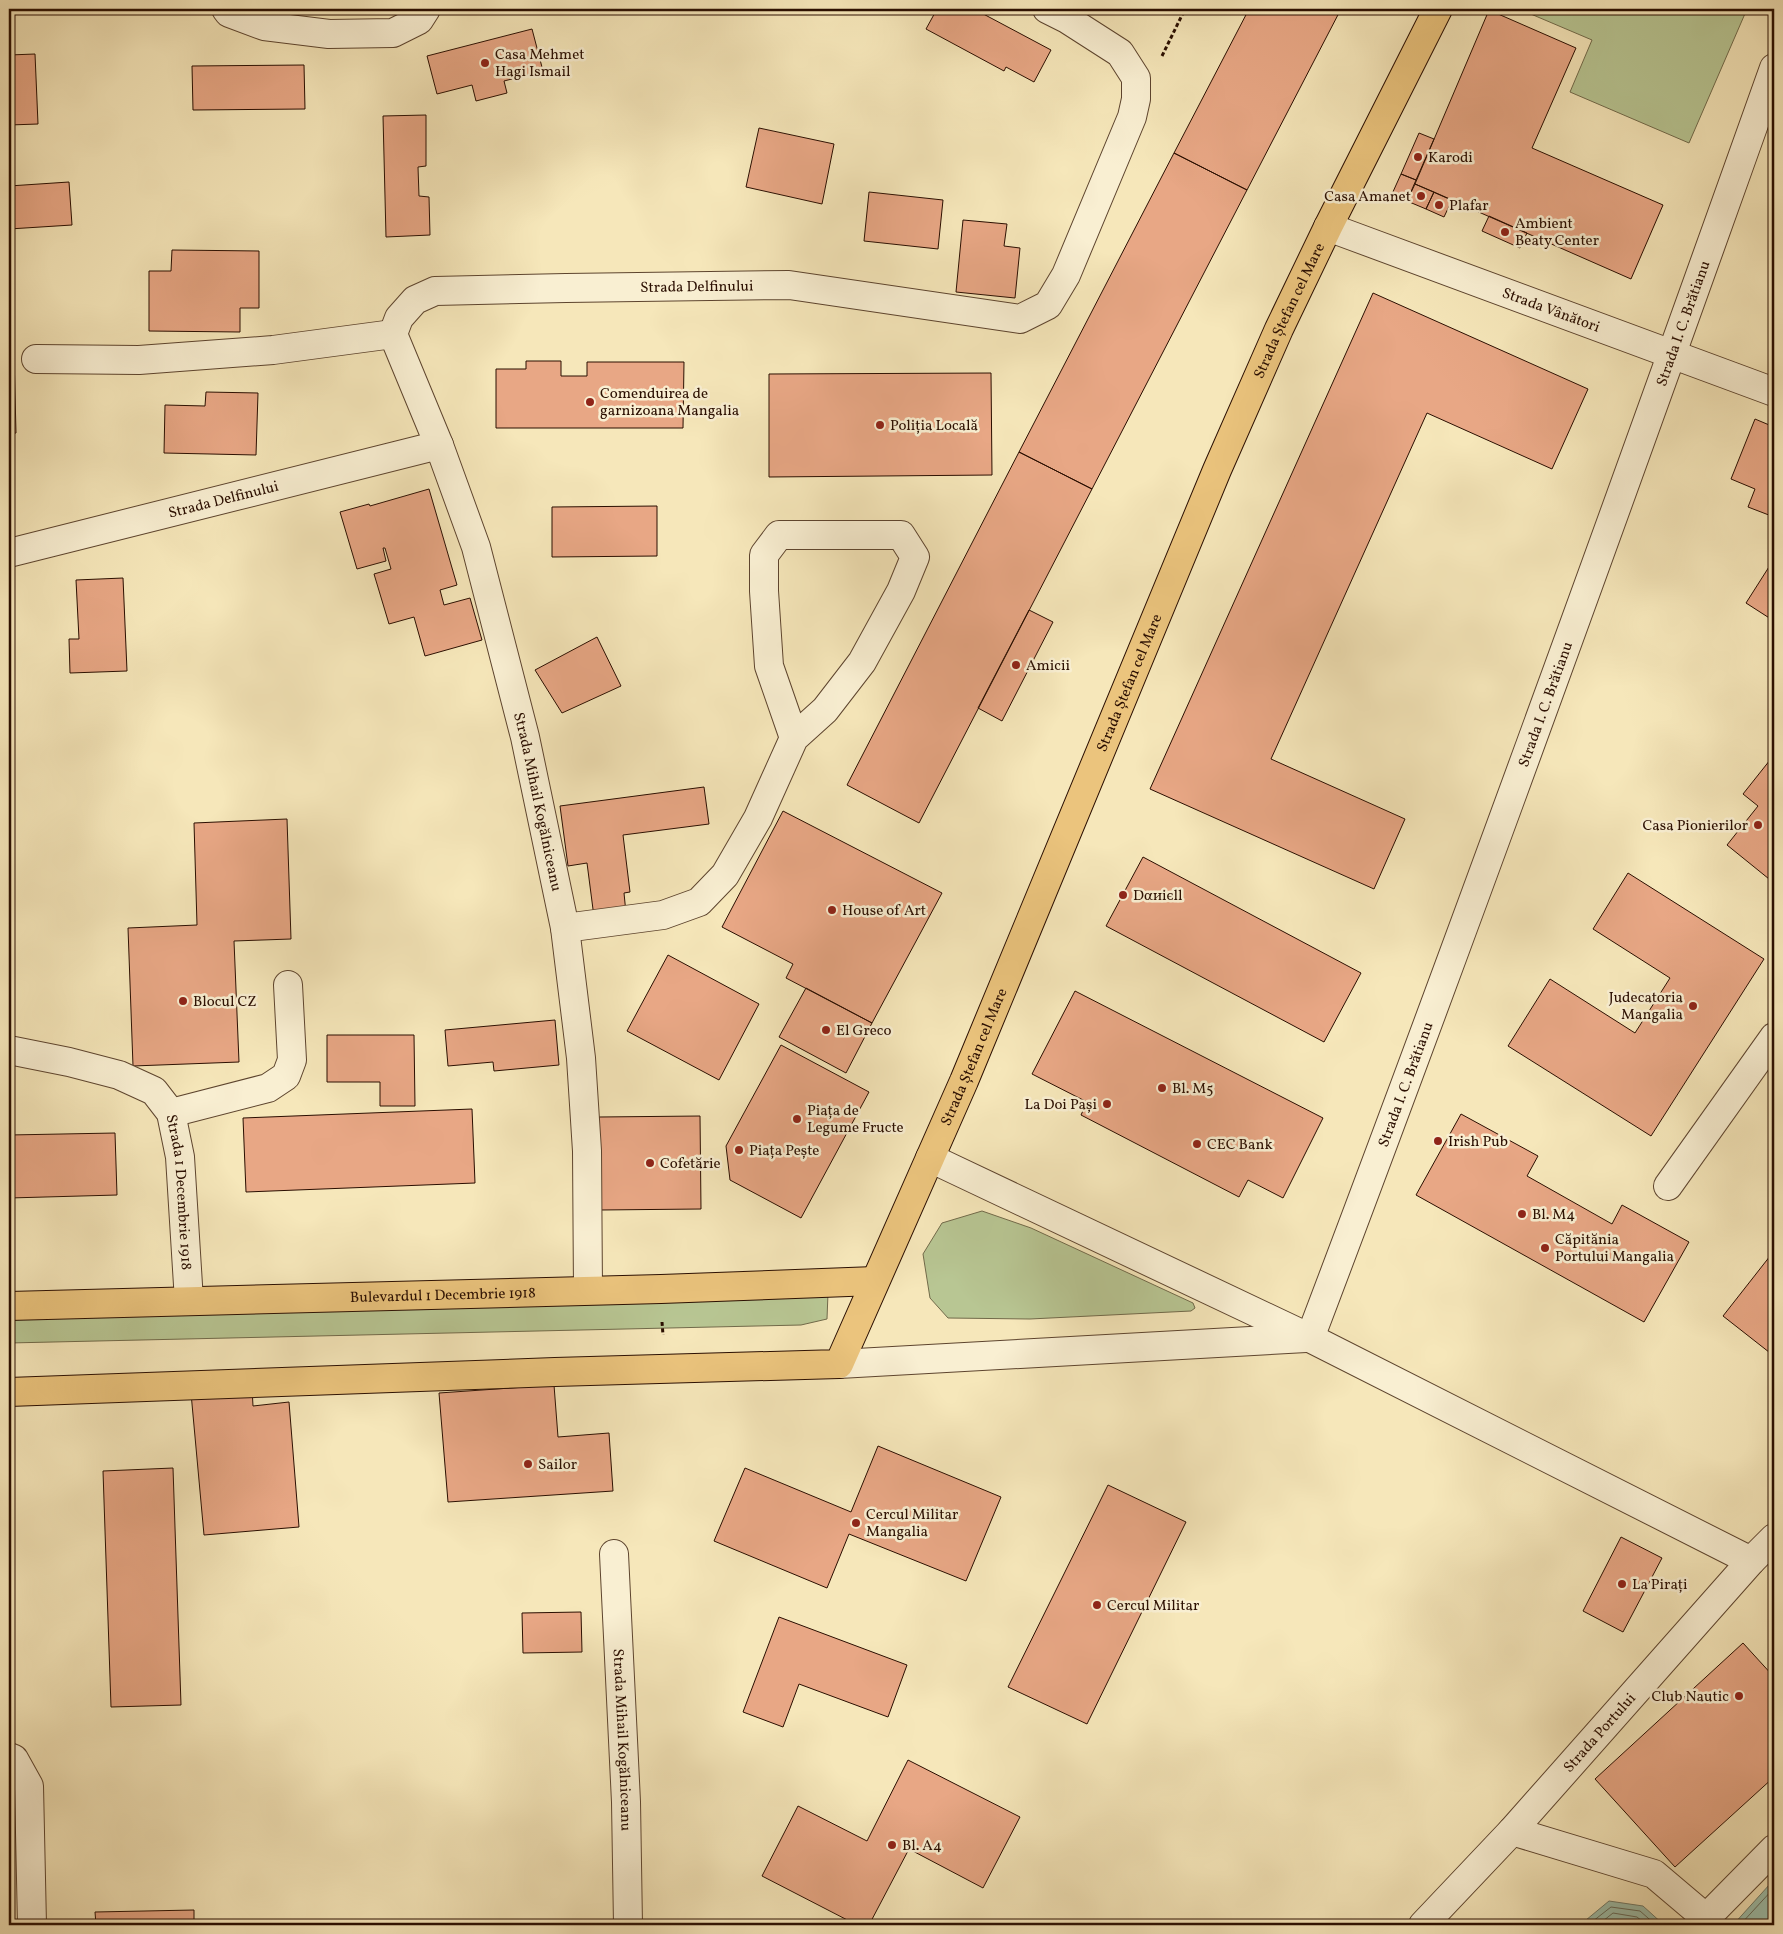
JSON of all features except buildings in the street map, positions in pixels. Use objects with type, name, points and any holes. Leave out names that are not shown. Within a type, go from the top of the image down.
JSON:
[{"type":"main road","name":"Strada Ștefan cel Mare","points":[[838,1364],[964,1081],[1217,470],[1279,329],[1328,227],[1438,9]]},
{"type":"main road","name":"Bulevardul 1 Decembrie 1918","points":[[9,1306],[661,1289],[875,1281]]},
{"type":"main road","points":[[9,1392],[664,1368],[838,1364]]},
{"type":"street","points":[[226,9],[230,14],[264,26],[329,34],[393,33],[419,20],[426,9]]},
{"type":"street","name":"Strada Delfinului","points":[[393,334],[399,318],[415,300],[435,291],[788,285],[1020,319],[1048,305],[1066,275],[1132,117],[1136,99],[1136,78],[1120,53],[1067,18],[1047,9]]},
{"type":"street","name":"Strada I. C. Brătianu","points":[[1310,1338],[1467,918],[1672,355],[1774,68]]},
{"type":"street","name":"Strada Vânători","points":[[1328,227],[1774,392]]},
{"type":"street","points":[[36,359],[140,360],[273,350],[393,334]]},
{"type":"street","name":"Strada Mihail Kogălniceanu","points":[[393,334],[439,445],[476,547],[508,664],[565,928],[582,1077],[587,1151],[588,1290]]},
{"type":"street","name":"Strada Delfinului","points":[[9,553],[439,445]]},
{"type":"street","points":[[565,928],[663,915],[699,902],[725,875],[758,818],[794,738],[825,710],[862,662],[901,591],[915,557],[901,535],[779,535],[764,554],[764,591],[769,666],[794,738]]},
{"type":"street","points":[[171,1113],[268,1088],[286,1076],[292,1060],[288,985]]},
{"type":"street","points":[[1668,1186],[1774,1037]]},
{"type":"street","name":"Strada 1 Decembrie 1918","points":[[9,1050],[68,1062],[120,1076],[154,1090],[171,1113],[180,1157],[188,1301]]},
{"type":"street","points":[[930,1158],[1310,1338],[1751,1561]]},
{"type":"street","points":[[838,1364],[1310,1338]]},
{"type":"street","name":"Strada Portului","points":[[1423,1925],[1512,1831],[1751,1561],[1774,1538]]},
{"type":"street","name":"Strada Mihail Kogălniceanu","points":[[614,1554],[626,1802],[628,1925]]},
{"type":"street","points":[[9,1757],[14,1759],[29,1786],[32,1925]]},
{"type":"street","points":[[1512,1831],[1654,1874],[1706,1918],[1774,1850]]},
{"type":"path","points":[[661,1289],[664,1368]]},
{"type":"shaded area","points":[[1519,9],[1747,9],[1689,143],[1570,92],[1592,40]]},
{"type":"shaded area","points":[[982,1211],[1031,1228],[1193,1303],[1195,1308],[1191,1311],[1030,1319],[948,1318],[930,1298],[923,1254],[942,1223]]},
{"type":"shaded area","points":[[828,1293],[827,1319],[801,1325],[9,1343],[9,1313]]},
{"type":"water","points":[[1774,1881],[1774,1925],[1733,1925],[1770,1884]]},
{"type":"water","points":[[1609,1901],[1643,1906],[1664,1925],[1580,1925]]},
{"type":"place","name":"Casa Mehmet Hagi Ismail","points":[[485,63]]},
{"type":"place","name":"Karodi","points":[[1418,157]]},
{"type":"place","name":"Casa Amanet","points":[[1421,196]]},
{"type":"place","name":"Plafar","points":[[1439,205]]},
{"type":"place","name":"Ambient Beaty Center","points":[[1505,232]]},
{"type":"place","name":"Comenduirea de garnizoana Mangalia","points":[[590,402]]},
{"type":"place","name":"Poliția Locală","points":[[880,425]]},
{"type":"place","name":"Amicii","points":[[1016,665]]},
{"type":"place","name":"Casa Pionierilor","points":[[1758,825]]},
{"type":"place","name":"Dαиiєll","points":[[1123,895]]},
{"type":"place","name":"House of Art","points":[[832,910]]},
{"type":"place","name":"Blocul CZ","points":[[183,1001]]},
{"type":"place","name":"Judecatoria Mangalia","points":[[1693,1006]]},
{"type":"place","name":"El Greco","points":[[826,1030]]},
{"type":"place","name":"Bl. M5","points":[[1162,1088]]},
{"type":"place","name":"La Doi Pași","points":[[1107,1104]]},
{"type":"place","name":"Piața de Legume Fructe","points":[[797,1119]]},
{"type":"place","name":"Irish Pub","points":[[1438,1141]]},
{"type":"place","name":"CEC Bank","points":[[1197,1144]]},
{"type":"place","name":"Piața Pește","points":[[739,1150]]},
{"type":"place","name":"Cofetărie","points":[[650,1163]]},
{"type":"place","name":"Bl. M4","points":[[1522,1214]]},
{"type":"place","name":"Căpitănia Portului Mangalia","points":[[1545,1248]]},
{"type":"place","name":"Sailor","points":[[528,1464]]},
{"type":"place","name":"Cercul Militar Mangalia","points":[[856,1523]]},
{"type":"place","name":"La Pirați","points":[[1622,1584]]},
{"type":"place","name":"Cercul Militar","points":[[1097,1605]]},
{"type":"place","name":"Club Nautic","points":[[1739,1696]]},
{"type":"place","name":"Bl. A4","points":[[892,1845]]}]
